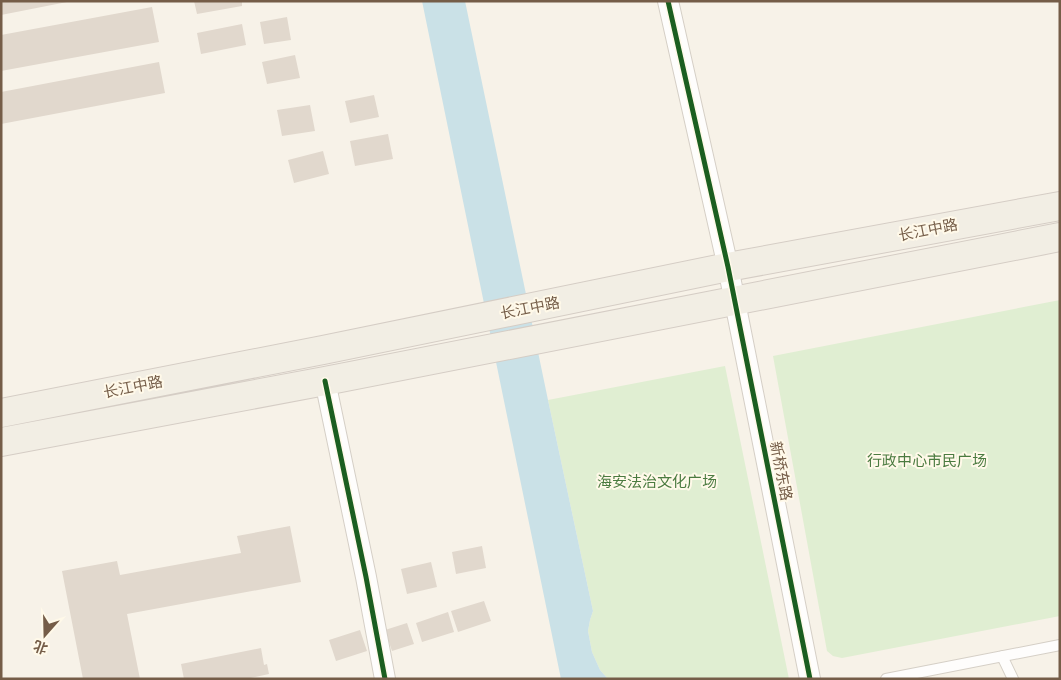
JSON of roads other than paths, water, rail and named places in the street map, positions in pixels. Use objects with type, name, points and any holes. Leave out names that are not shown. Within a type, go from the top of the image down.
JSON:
[{"type":"main road","name":"长江中路","points":[[1,412],[323,350],[728,267],[1060,206]]},
{"type":"main road","name":"长江中路","points":[[1,442],[325,381],[1060,237]]},
{"type":"street","name":"新桥东路","points":[[668,1],[728,267],[810,679]]},
{"type":"street","points":[[325,381],[366,577],[385,679]]},
{"type":"lane","points":[[886,679],[1060,645]]},
{"type":"lane","points":[[1002,656],[1012,679]]},
{"type":"water","points":[[422,1],[465,1],[593,611],[588,631],[592,652],[600,670],[608,679],[561,679]]},
{"type":"park label","name":"行政中心市民广场","points":[[927,461]]},
{"type":"park label","name":"海安法治文化广场","points":[[657,482]]}]
